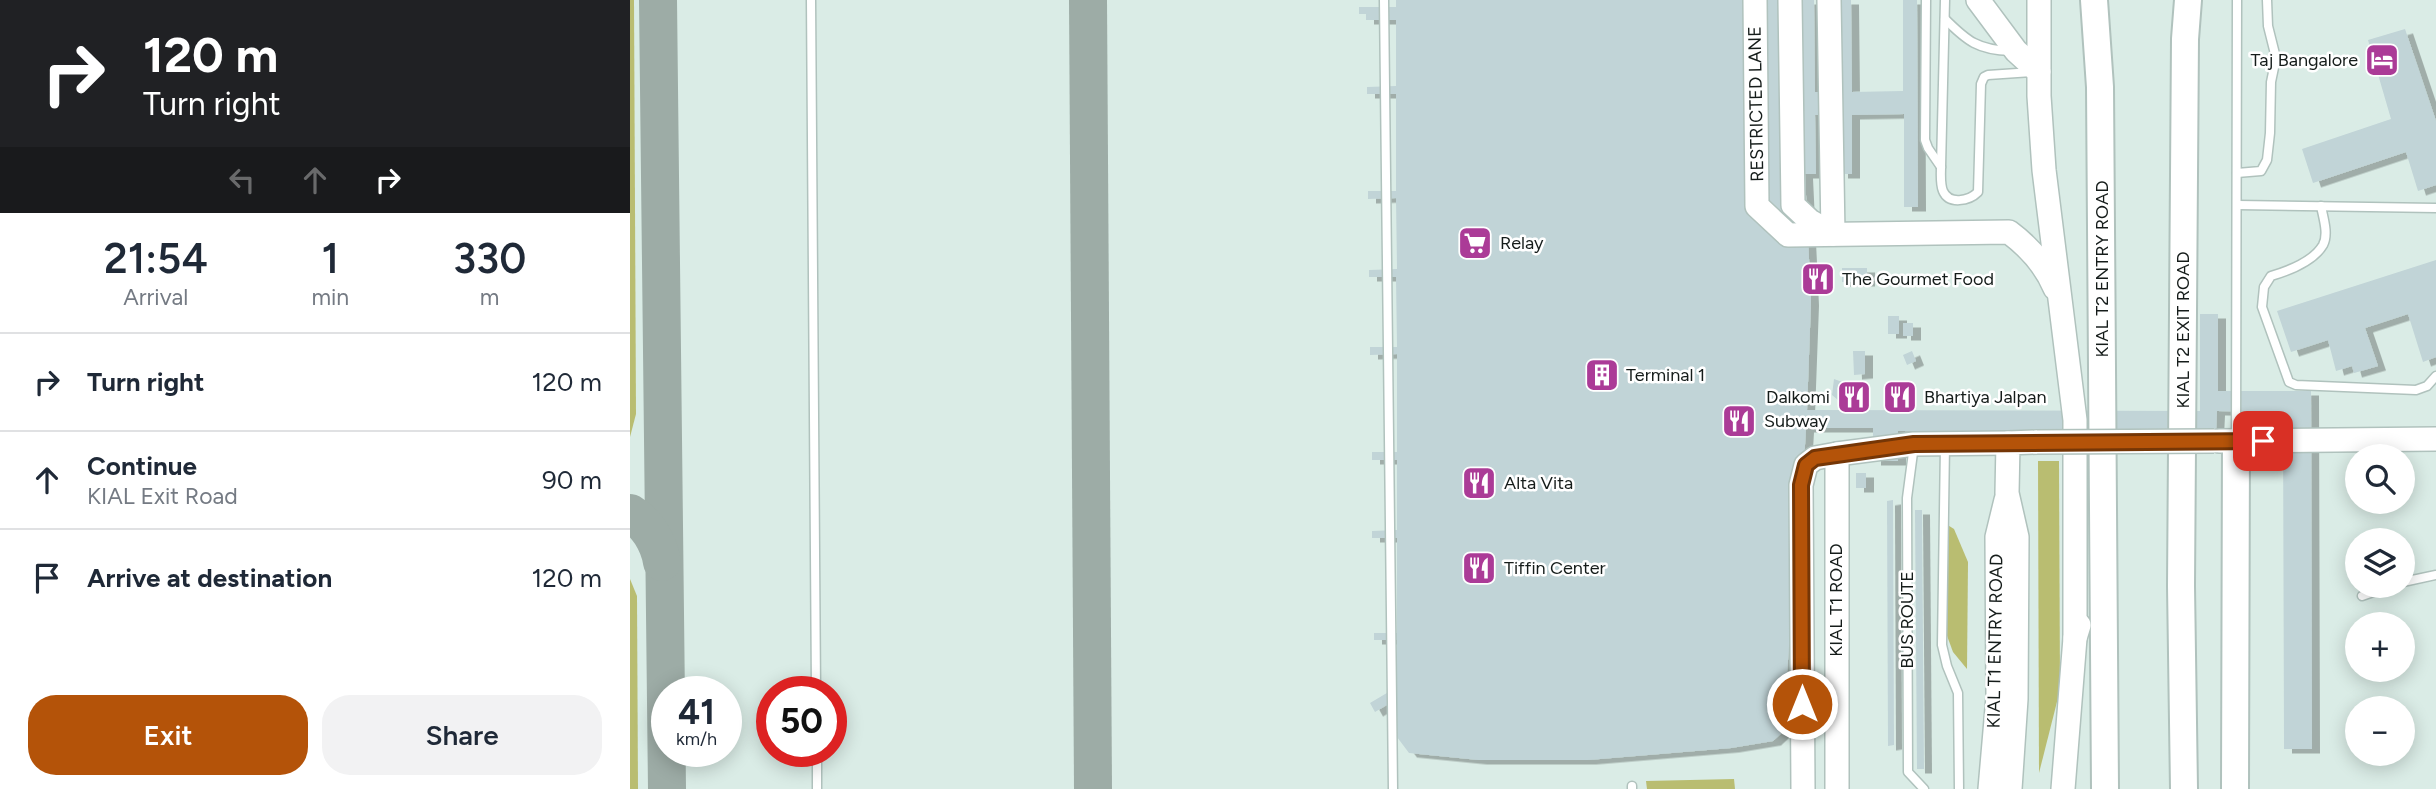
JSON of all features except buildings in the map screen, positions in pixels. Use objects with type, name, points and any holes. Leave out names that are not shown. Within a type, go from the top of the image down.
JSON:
[{"type":"main road","name":"RESTRICTED LANE","points":[[1755,0],[1757,206],[1788,235],[2008,232],[2043,265],[2061,305]]},
{"type":"main road","points":[[1790,0],[1793,205],[1810,221],[1833,234]]},
{"type":"main road","points":[[1829,0],[1833,234]]},
{"type":"main road","points":[[1978,0],[2016,51],[2039,72]]},
{"type":"main road","points":[[2039,0],[2039,72],[2045,170],[2075,420],[2075,638]]},
{"type":"main road","name":"KIAL T2 ENTRY ROAD","points":[[2094,0],[2100,87],[2105,789]]},
{"type":"main road","points":[[2100,0],[2100,87]]},
{"type":"main road","name":"KIAL T2 EXIT ROAD","points":[[2184,789],[2181,573],[2185,38],[2190,0]]},
{"type":"main road","name":"KIAL T2 ENTRY ROAD","points":[[2063,789],[2075,638],[2104,537],[2075,420]]},
{"type":"main road","points":[[1826,456],[1914,444],[2436,439]]},
{"type":"main road","points":[[2225,442],[2235,789]]},
{"type":"main road","name":"KIAL T1 ENTRY ROAD","points":[[1990,789],[1997,697],[1997,537],[2007,493],[2008,443]]},
{"type":"main road","name":"KIAL T1 ROAD","points":[[1803,789],[1801,485],[1806,465],[1826,456],[1837,789]]},
{"type":"main road","name":"KIAL T1 ENTRY ROAD","points":[[2007,493],[2017,537],[2016,699],[2010,789]]},
{"type":"lane","points":[[811,0],[816,676]]},
{"type":"lane","points":[[1384,0],[1393,789]]},
{"type":"lane","points":[[1926,0],[1926,140],[1927,148],[1941,167]]},
{"type":"lane","points":[[1945,0],[1941,167],[1943,193],[1960,201],[1972,199],[1978,192],[1981,83],[1984,77],[2039,72]]},
{"type":"lane","points":[[2225,442],[2238,205],[2237,0]]},
{"type":"lane","points":[[2237,173],[2261,171],[2267,160],[2271,82],[2276,58],[2268,26],[2267,0]]},
{"type":"lane","points":[[1945,19],[1970,42],[1996,51],[2016,51]]},
{"type":"lane","points":[[2238,205],[2436,208]]},
{"type":"lane","points":[[2321,206],[2325,232],[2323,245],[2293,270],[2271,276],[2264,287],[2262,307],[2288,382],[2296,386],[2416,390],[2427,386],[2436,376]]},
{"type":"lane","name":"BUS ROUTE","points":[[1914,444],[1907,498],[1908,772],[1924,789]]},
{"type":"lane","name":"BUS ROUTE","points":[[1945,444],[1942,645],[1958,693],[1959,789]]},
{"type":"lane","points":[[2415,579],[2436,575]]},
{"type":"lane","points":[[817,767],[817,789]]},
{"type":"green space","points":[[630,0],[634,0],[636,414],[630,437]]},
{"type":"green space","points":[[2038,461],[2059,461],[2060,690],[2039,773]]},
{"type":"green space","points":[[1946,524],[1954,529],[1968,562],[1967,669],[1953,652],[1946,633]]},
{"type":"green space","points":[[630,579],[637,596],[638,789],[630,789]]},
{"type":"green space","points":[[1734,779],[1735,789],[1647,789],[1646,781]]},
{"type":"taxiway","points":[[658,0],[667,789]]},
{"type":"taxiway","points":[[1088,0],[1093,789]]},
{"type":"taxiway","points":[[630,513],[642,522],[651,534],[662,562]]},
{"type":"place","name":"Taj Bangalore","points":[[2382,60]]},
{"type":"place","name":"Relay","points":[[1475,243]]},
{"type":"place","name":"The Gourmet Food","points":[[1818,279]]},
{"type":"place","name":"Terminal 1","points":[[1602,375]]},
{"type":"place","name":"Dalkomi","points":[[1854,397]]},
{"type":"place","name":"Bhartiya Jalpan","points":[[1900,397]]},
{"type":"place","name":"Subway","points":[[1739,421]]},
{"type":"place","name":"Alta Vita","points":[[1479,483]]},
{"type":"place","name":"Tiffin Center","points":[[1479,568]]},
{"type":"route","points":[[1802,704],[1801,485],[1806,465],[1815,458],[1914,444],[2263,441]]}]
